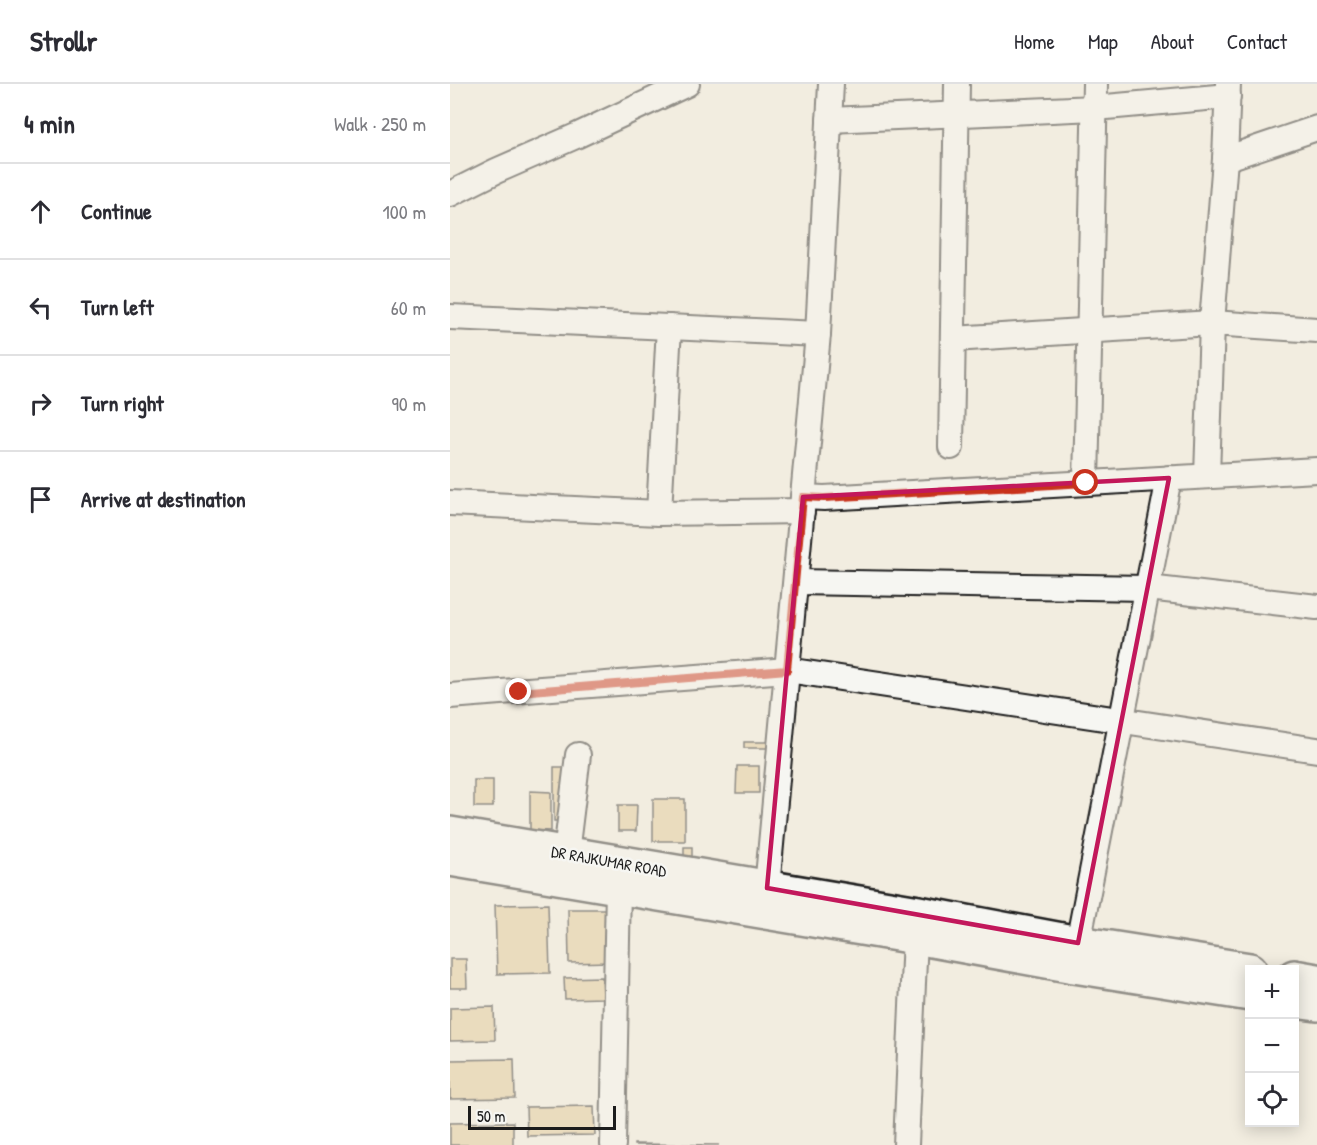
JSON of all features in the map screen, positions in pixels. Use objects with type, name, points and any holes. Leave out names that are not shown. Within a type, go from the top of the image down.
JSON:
[{"type":"highway","name":"DR RAJKUMAR ROAD","points":[[450,834],[566,853],[765,900]]},
{"type":"highway","name":"DR RAJKUMAR ROAD","points":[[450,859],[618,888],[765,900]]},
{"type":"highway","points":[[765,900],[915,937],[1074,966],[1245,993]]},
{"type":"highway","points":[[765,900],[1078,943],[1245,969]]},
{"type":"highway","points":[[1299,978],[1317,981]]},
{"type":"highway","points":[[1299,1002],[1317,1004]]},
{"type":"street","points":[[450,194],[687,84]]},
{"type":"street","points":[[765,900],[818,334],[831,84]]},
{"type":"street","points":[[951,447],[957,84]]},
{"type":"street","points":[[1086,483],[1095,84]]},
{"type":"street","points":[[829,120],[1095,108],[1228,90],[1212,323],[1207,476]]},
{"type":"street","points":[[1225,159],[1317,128]]},
{"type":"street","points":[[450,317],[818,334]]},
{"type":"street","points":[[953,339],[1212,323],[1317,330]]},
{"type":"street","points":[[659,513],[669,327]]},
{"type":"street","points":[[450,503],[659,513],[803,504],[824,498],[1317,470]]},
{"type":"street","points":[[1078,943],[1169,478]]},
{"type":"street","points":[[796,582],[1148,588],[1317,607]]},
{"type":"street","points":[[450,696],[787,670],[1317,750]]},
{"type":"street","points":[[566,853],[578,755]]},
{"type":"street","points":[[613,1145],[618,888]]},
{"type":"street","points":[[906,1145],[915,937]]},
{"type":"highlighted area","points":[[1169,478],[1078,943],[767,888],[803,497]]},
{"type":"building","points":[[744,742],[774,742],[774,748],[744,748]]},
{"type":"building","points":[[737,766],[759,766],[759,793],[736,793]]},
{"type":"building","points":[[554,767],[566,767],[565,821],[554,821]]},
{"type":"building","points":[[474,780],[493,780],[493,807],[474,807]]},
{"type":"building","points":[[530,791],[551,792],[551,831],[530,830]]},
{"type":"building","points":[[653,799],[685,799],[685,841],[653,841]]},
{"type":"building","points":[[618,805],[637,805],[636,831],[618,831]]},
{"type":"building","points":[[684,847],[692,847],[692,862],[684,862]]},
{"type":"building","points":[[548,904],[550,973],[497,974],[495,905]]},
{"type":"building","points":[[568,909],[607,909],[609,962],[569,963]]},
{"type":"building","points":[[450,959],[466,959],[467,988],[450,988]]},
{"type":"building","points":[[602,977],[603,998],[565,999],[564,978]]},
{"type":"building","points":[[494,1007],[495,1040],[450,1041],[450,1008]]},
{"type":"building","points":[[514,1059],[515,1098],[450,1099],[450,1060]]},
{"type":"building","points":[[594,1106],[595,1135],[527,1136],[526,1107]]},
{"type":"building","points":[[513,1122],[513,1145],[450,1145],[450,1123]]},
{"type":"building","points":[[634,1144],[719,1145],[634,1145]]},
{"type":"route","points":[[519,692],[787,670],[803,497],[824,498],[1086,483]]}]
